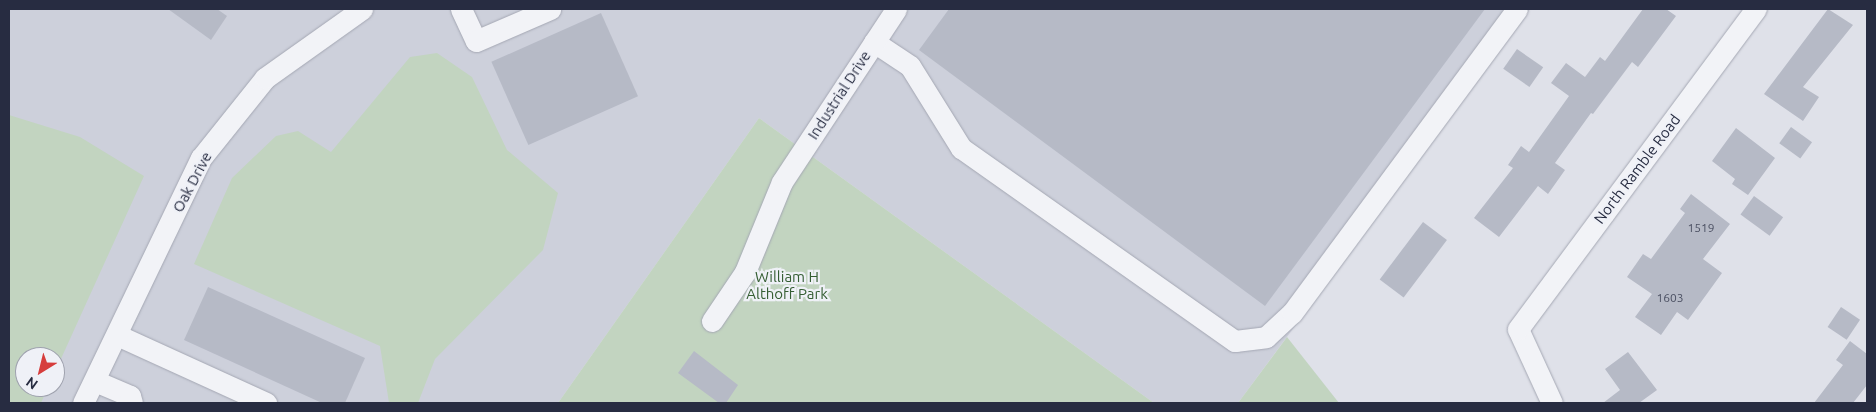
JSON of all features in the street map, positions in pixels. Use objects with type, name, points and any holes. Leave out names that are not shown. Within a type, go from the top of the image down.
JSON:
[{"type":"street","name":"Oak Drive","points":[[83,403],[201,158],[265,78],[362,9]]},
{"type":"street","points":[[461,9],[476,41],[550,9]]},
{"type":"street","name":"Industrial Drive","points":[[712,321],[745,272],[782,182],[896,9]]},
{"type":"street","points":[[874,42],[910,66],[961,148],[1235,341],[1266,337],[1292,313],[1517,9]]},
{"type":"street","name":"North Ramble Road","points":[[1552,403],[1518,329],[1756,9]]},
{"type":"street","points":[[117,335],[266,403]]},
{"type":"street","points":[[94,381],[130,396],[132,403]]},
{"type":"shaded area","points":[[9,9],[1530,9],[1238,403],[1154,403],[759,118],[558,403],[9,403]]},
{"type":"green space","points":[[437,53],[472,77],[507,150],[558,193],[543,250],[435,359],[418,403],[389,403],[380,346],[194,264],[232,178],[276,136],[298,131],[331,152],[410,57]]},
{"type":"green space","points":[[9,115],[80,137],[144,176],[65,350],[65,347],[15,347],[15,397],[44,397],[41,403],[9,403]]},
{"type":"green space","name":"William H Althoff Park","points":[[759,118],[1154,403],[558,403]]},
{"type":"green space","points":[[1287,337],[1339,403],[1238,403]]},
{"type":"building","points":[[168,9],[217,9],[227,16],[211,40]]},
{"type":"building","points":[[949,9],[1485,9],[1265,306],[919,50]]},
{"type":"building","points":[[1643,9],[1666,9],[1676,16],[1638,67],[1632,62],[1593,114],[1591,113],[1555,163],[1565,170],[1548,194],[1538,186],[1499,237],[1474,218],[1513,168],[1508,165],[1521,146],[1529,152],[1569,96],[1551,83],[1566,63],[1585,77],[1600,57],[1605,61]]},
{"type":"building","points":[[1828,9],[1853,25],[1803,87],[1819,97],[1803,121],[1764,94]]},
{"type":"building","points":[[601,13],[638,96],[528,145],[491,62]]},
{"type":"building","points":[[1517,49],[1543,67],[1529,87],[1503,69]]},
{"type":"building","points":[[1791,127],[1812,142],[1800,158],[1779,143]]},
{"type":"building","points":[[1736,128],[1775,158],[1748,195],[1732,184],[1735,179],[1712,161]]},
{"type":"building","points":[[1691,194],[1730,224],[1703,259],[1722,273],[1688,320],[1677,312],[1661,335],[1635,317],[1652,294],[1627,277],[1643,254],[1651,259],[1685,213],[1680,209]]},
{"type":"building","points":[[1754,196],[1783,217],[1770,236],[1740,215]]},
{"type":"building","points":[[1423,222],[1447,240],[1404,298],[1380,280]]},
{"type":"building","points":[[208,287],[365,358],[345,403],[322,403],[184,340]]},
{"type":"building","points":[[1841,307],[1860,320],[1847,340],[1828,327]]},
{"type":"building","points":[[1850,341],[1867,354],[1867,385],[1853,403],[1814,403],[1843,365],[1836,360]]},
{"type":"building","points":[[694,351],[738,385],[726,403],[719,403],[678,373]]},
{"type":"building","points":[[1628,352],[1657,390],[1639,403],[1603,403],[1620,390],[1605,369]]}]
